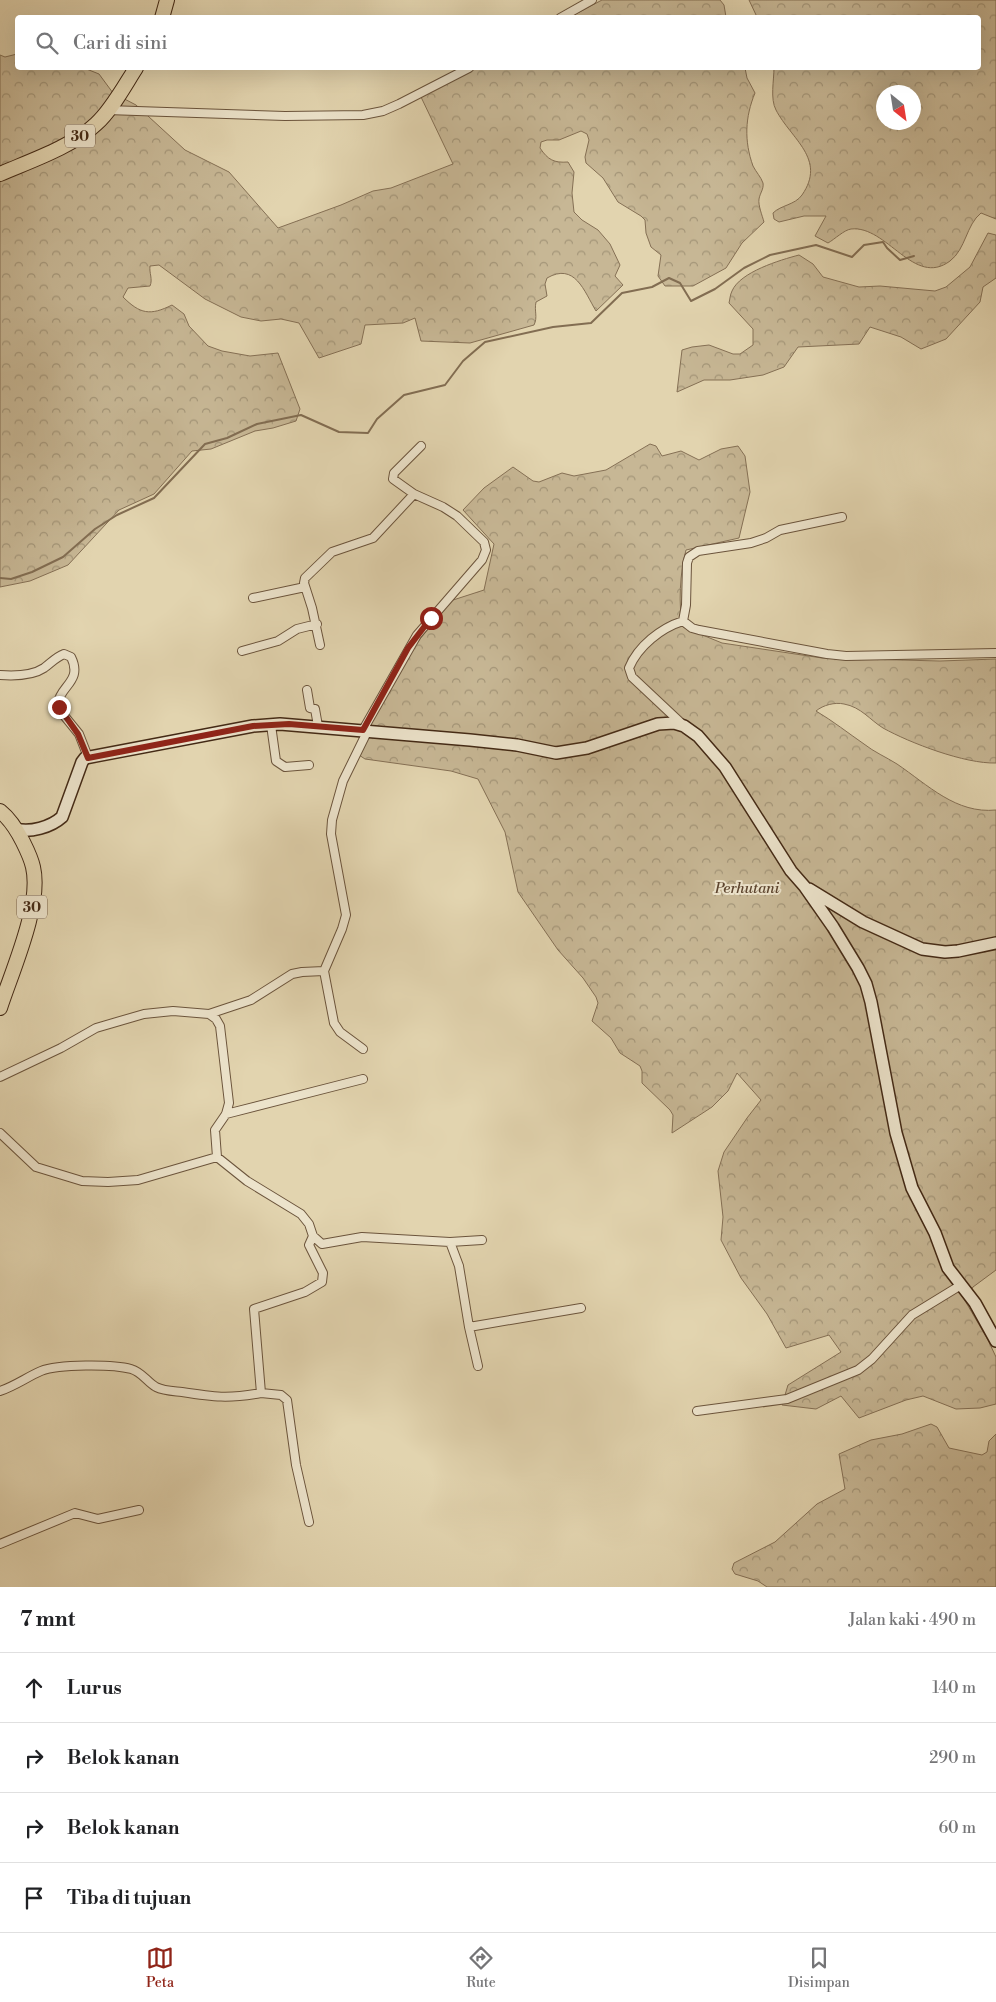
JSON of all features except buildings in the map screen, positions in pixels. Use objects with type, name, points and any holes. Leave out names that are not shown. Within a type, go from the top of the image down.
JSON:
[{"type":"highway","points":[[163,15],[167,0]]},
{"type":"highway","name":"30","points":[[0,174],[80,136],[98,123],[135,70]]},
{"type":"highway","name":"30","points":[[0,811],[16,829],[28,851],[33,867],[34,894],[32,909],[4,984],[0,1008]]},
{"type":"street","points":[[565,15],[592,0]]},
{"type":"street","points":[[107,110],[285,116],[362,115],[399,104],[465,70]]},
{"type":"street","points":[[363,1049],[337,1028],[324,971],[342,929],[346,914],[331,834],[332,820],[343,781],[366,730],[417,635],[482,560],[486,550],[484,542],[457,516],[414,494],[394,481],[392,476],[421,446]]},
{"type":"street","points":[[320,645],[317,624],[305,587],[305,578],[329,554],[342,547],[373,538],[414,494]]},
{"type":"street","points":[[684,621],[687,562],[693,553],[751,543],[766,538],[780,530],[842,517]]},
{"type":"street","points":[[253,598],[305,587]]},
{"type":"street","points":[[684,621],[699,630],[826,654],[867,657],[996,653]]},
{"type":"street","points":[[684,621],[655,635],[630,664],[629,670],[632,678],[684,726],[698,736],[725,767],[791,871],[805,887],[833,927],[866,984],[896,1133],[918,1202],[938,1240],[948,1268],[981,1312],[996,1341]]},
{"type":"street","points":[[242,651],[278,641],[297,630],[317,624]]},
{"type":"street","points":[[0,675],[34,673],[44,668],[60,655],[68,654],[71,656],[74,670],[72,679],[61,694],[58,703],[62,713],[78,734],[88,758]]},
{"type":"street","points":[[307,690],[308,705],[310,708],[315,709],[318,726]]},
{"type":"street","points":[[16,829],[31,831],[59,820],[66,810],[82,762],[88,758],[253,726],[318,726],[366,730],[517,745],[556,753],[586,748],[658,724],[674,723],[684,726]]},
{"type":"street","points":[[271,725],[276,761],[285,766],[309,765]]},
{"type":"street","points":[[805,887],[863,922],[922,949],[958,952],[996,943]]},
{"type":"street","points":[[0,1077],[104,1025],[162,1011],[209,1014],[251,1000],[292,974],[324,971]]},
{"type":"street","points":[[209,1014],[216,1019],[220,1026],[229,1098],[229,1108],[215,1130],[217,1157],[247,1181],[301,1214],[318,1242],[327,1244],[362,1237],[450,1242],[482,1240]]},
{"type":"street","points":[[226,1114],[363,1079]]},
{"type":"street","points":[[0,1133],[36,1167],[82,1181],[138,1180],[217,1157]]},
{"type":"street","points":[[261,1393],[254,1309],[305,1292],[322,1282],[323,1274],[309,1245],[313,1236]]},
{"type":"street","points":[[450,1242],[459,1266],[469,1327],[478,1366]]},
{"type":"street","points":[[697,1411],[787,1399],[858,1370],[872,1359],[912,1315],[961,1285]]},
{"type":"street","points":[[469,1327],[581,1308]]},
{"type":"street","points":[[0,1391],[42,1371],[61,1366],[133,1369],[149,1382],[164,1390],[221,1398],[236,1398],[261,1393],[281,1395],[287,1400],[296,1465],[309,1522]]},
{"type":"street","points":[[0,1544],[75,1513],[98,1519],[139,1510]]},
{"type":"green space","points":[[602,0],[720,0],[724,5],[726,15],[574,15]]},
{"type":"green space","points":[[749,0],[996,0],[996,219],[981,213],[972,224],[955,256],[950,261],[937,267],[924,267],[912,262],[877,236],[864,230],[848,230],[828,243],[815,236],[826,216],[804,216],[779,222],[774,219],[773,213],[796,201],[802,195],[809,182],[811,171],[809,160],[804,150],[782,121],[774,106],[774,70],[981,70],[981,15],[756,15]]},
{"type":"green space","points":[[15,54],[15,70],[89,70],[99,74],[113,93],[136,105],[185,150],[229,172],[278,228],[373,191],[391,188],[453,164],[421,97],[473,70],[745,70],[747,78],[755,93],[749,111],[748,147],[753,166],[763,183],[759,201],[764,222],[742,243],[726,268],[693,286],[665,286],[658,276],[661,255],[651,247],[646,233],[645,220],[618,202],[603,178],[586,163],[585,157],[589,140],[587,134],[581,131],[559,140],[541,142],[540,148],[552,160],[568,162],[574,172],[572,193],[574,212],[582,220],[598,230],[610,244],[620,265],[615,276],[623,285],[596,311],[583,288],[572,276],[557,274],[547,278],[545,284],[547,296],[536,302],[534,325],[470,343],[421,341],[415,318],[403,323],[365,325],[361,344],[319,358],[299,323],[281,319],[261,321],[241,317],[205,299],[159,265],[150,266],[150,286],[128,288],[123,297],[135,307],[146,312],[157,311],[172,305],[184,314],[189,326],[208,346],[222,351],[250,356],[278,353],[300,409],[296,421],[255,431],[211,449],[192,451],[154,494],[119,510],[68,565],[30,581],[0,587],[0,55],[5,57]]},
{"type":"green space","points":[[988,233],[996,235],[996,278],[983,287],[980,302],[946,339],[921,349],[901,337],[870,327],[859,344],[798,347],[784,367],[763,375],[730,380],[704,380],[677,392],[682,350],[709,345],[733,354],[740,354],[753,345],[753,329],[729,303],[731,292],[736,284],[761,268],[799,255],[813,264],[823,277],[859,287],[880,286],[935,291],[946,287],[970,267]]},
{"type":"green space","name":"Perhutani","points":[[650,444],[656,446],[662,456],[681,451],[699,460],[721,449],[738,446],[745,456],[750,492],[739,538],[686,550],[680,588],[683,627],[722,643],[822,658],[940,661],[996,659],[996,763],[969,760],[922,746],[883,728],[860,711],[840,703],[822,707],[816,711],[872,750],[897,764],[931,789],[955,803],[982,810],[996,810],[996,1270],[973,1287],[964,1299],[996,1357],[996,1404],[980,1408],[956,1409],[923,1396],[906,1400],[859,1418],[841,1396],[816,1409],[782,1405],[788,1385],[841,1352],[829,1335],[786,1348],[767,1314],[741,1278],[721,1240],[723,1217],[718,1171],[724,1152],[761,1100],[737,1073],[728,1091],[712,1107],[672,1133],[673,1115],[670,1110],[642,1083],[640,1066],[620,1053],[611,1038],[592,1021],[598,1003],[596,997],[583,978],[558,950],[518,892],[505,832],[478,779],[451,771],[365,759],[359,755],[375,714],[413,648],[450,601],[484,590],[494,544],[463,510],[484,488],[513,467],[533,481],[539,482],[562,473],[574,476],[606,470]]},
{"type":"green space","points":[[931,1424],[937,1427],[949,1448],[982,1455],[987,1452],[989,1441],[996,1434],[996,1587],[767,1587],[758,1581],[735,1574],[732,1569],[734,1563],[775,1542],[817,1504],[845,1489],[839,1454],[871,1440],[902,1434]]},
{"type":"waterway","points":[[0,578],[11,579],[32,572],[63,557],[95,529],[117,515],[154,498],[205,444],[227,438],[257,424],[301,415],[339,432],[368,433],[377,419],[404,395],[445,385],[463,361],[485,342],[553,327],[591,323],[622,293],[652,287],[669,278],[680,283],[691,301],[715,289],[744,268],[770,255],[816,245],[852,257],[864,245],[883,242],[900,260],[914,256]]},
{"type":"route","points":[[59,707],[78,734],[88,758],[253,726],[289,724],[363,730],[408,648],[431,618]]}]
